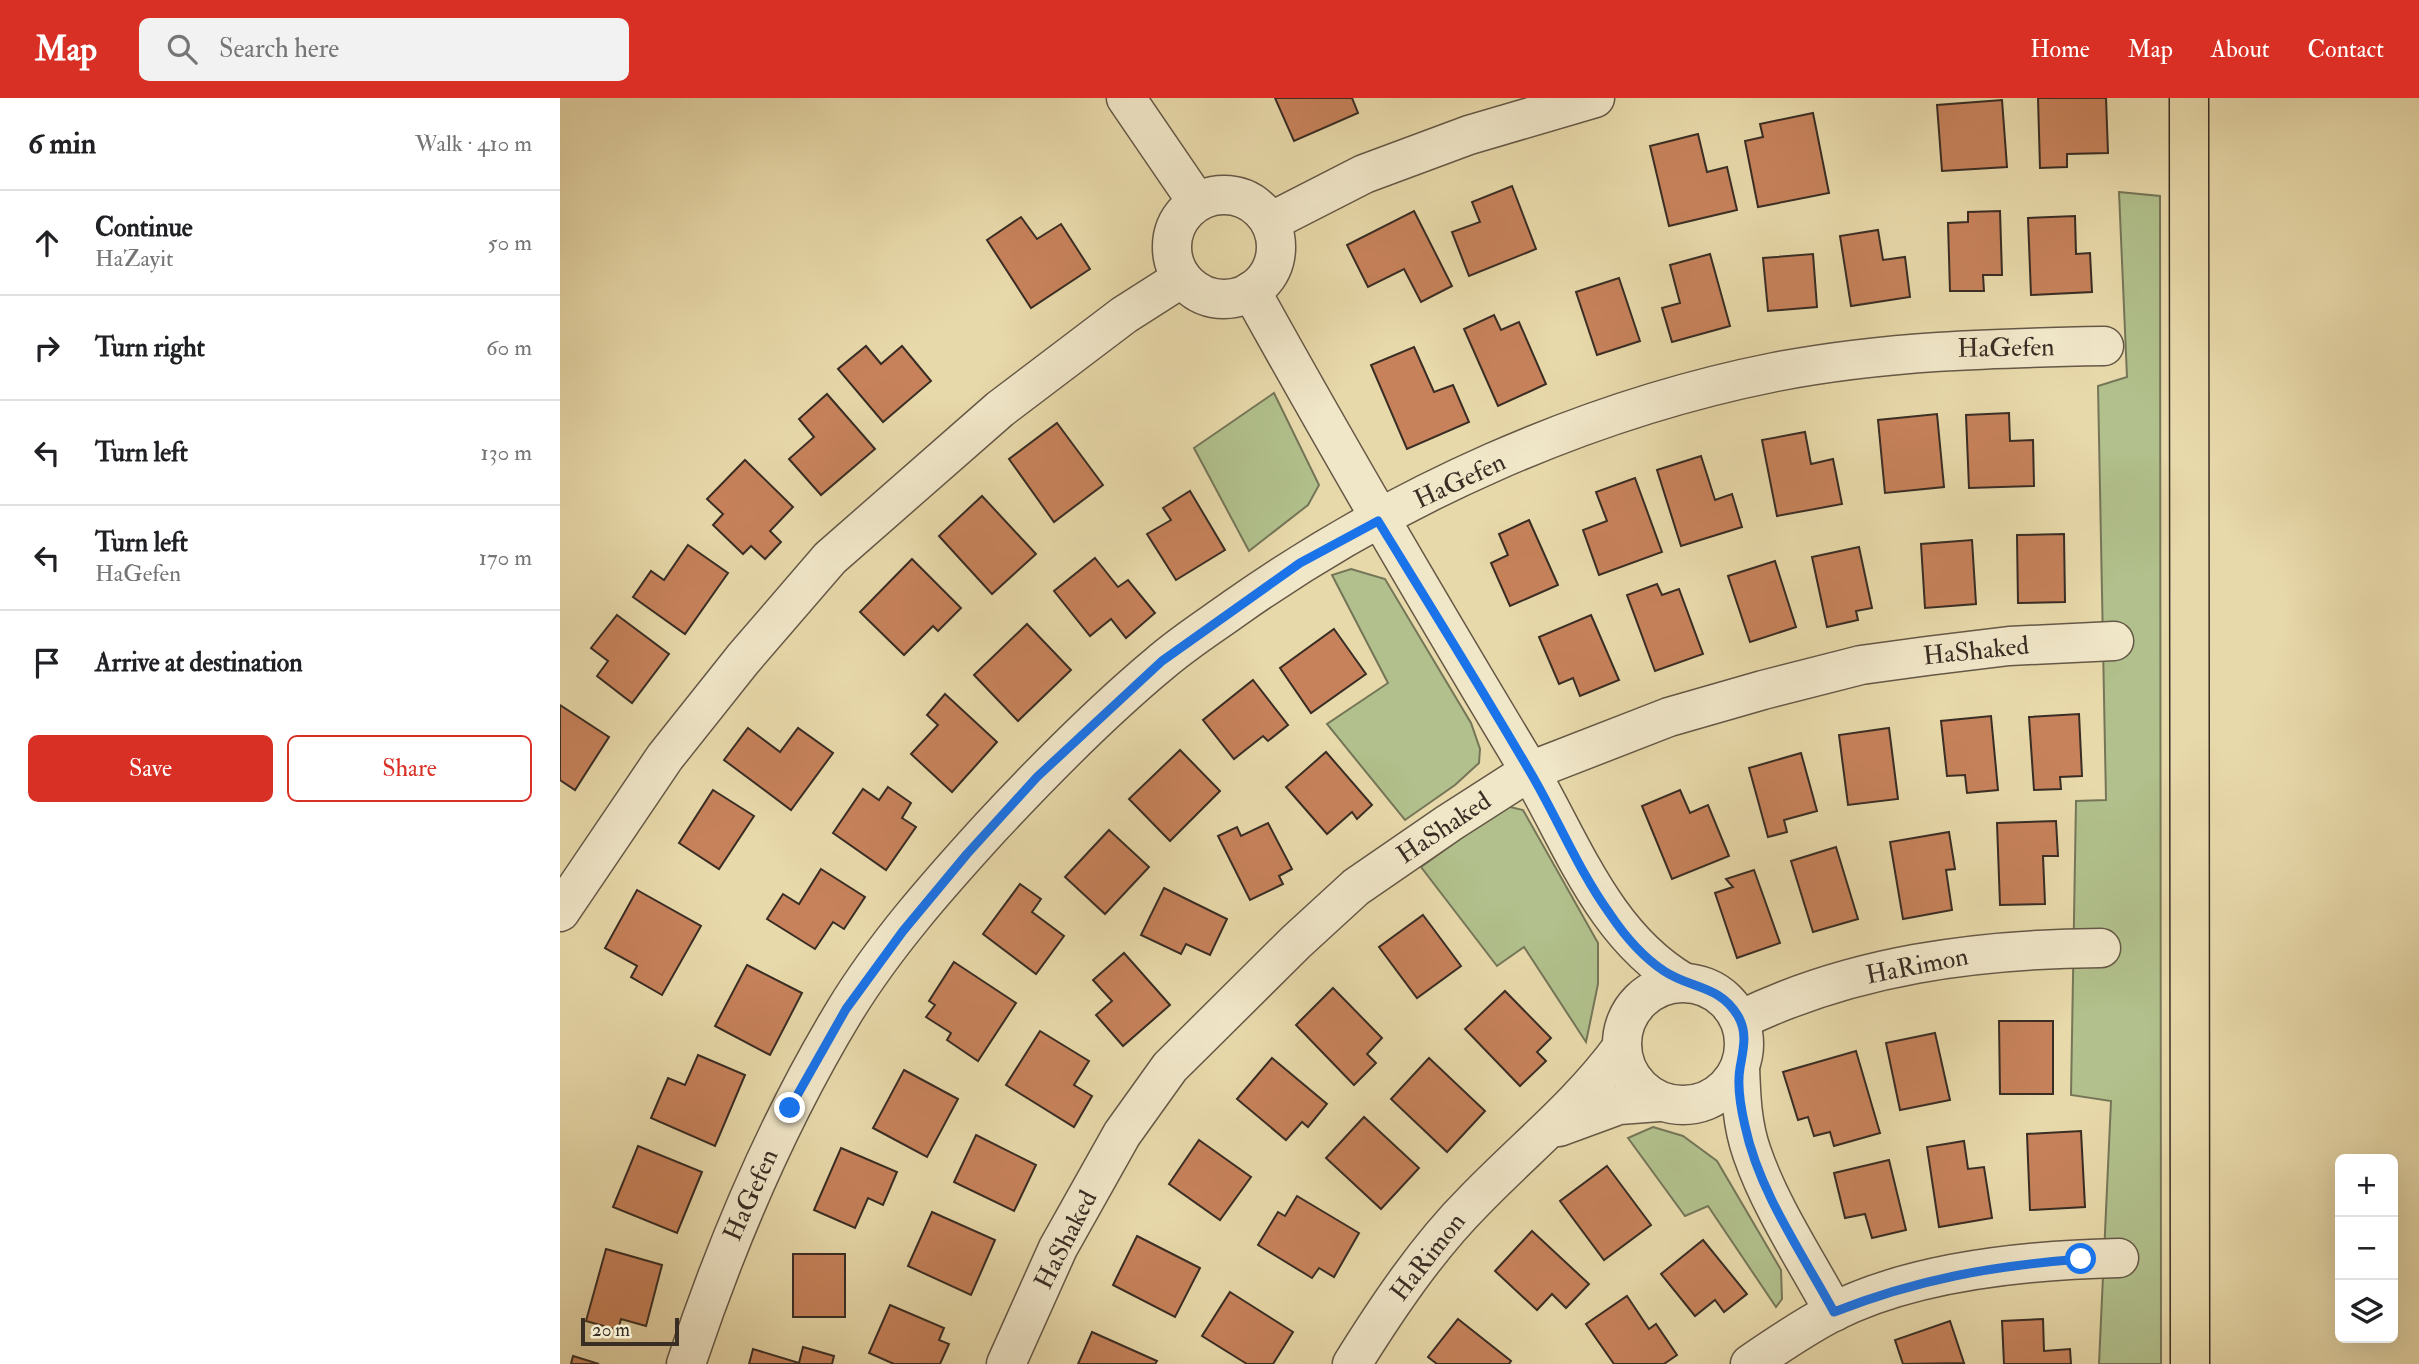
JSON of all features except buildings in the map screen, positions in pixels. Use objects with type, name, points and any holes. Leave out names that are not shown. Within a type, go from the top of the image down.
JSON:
[{"type":"main road","points":[[2189,98],[2190,1364]]},
{"type":"street","points":[[1126,98],[1197,202]]},
{"type":"street","points":[[1270,222],[1364,174],[1469,135],[1595,98]]},
{"type":"street","points":[[1219,194],[1236,195],[1252,202],[1270,222],[1277,246],[1275,262],[1268,276],[1251,292],[1227,300],[1210,298],[1194,290],[1182,278],[1174,262],[1174,232],[1181,218],[1197,202],[1219,194]]},
{"type":"street","points":[[560,912],[665,757],[743,659],[830,558],[1000,410],[1114,323],[1182,278]]},
{"type":"street","points":[[1251,292],[1378,521],[1530,772],[1609,913],[1644,955],[1683,982]]},
{"type":"street","name":"HaGefen","points":[[686,1364],[741,1215],[790,1108],[846,1009],[903,931],[967,854],[1037,777],[1162,661],[1300,563],[1461,478],[1560,435],[1656,403],[1774,372],[1952,349],[2104,346]]},
{"type":"street","name":"HaShaked","points":[[1006,1364],[1071,1225],[1122,1134],[1170,1068],[1356,887],[1530,772],[1669,717],[1861,666],[2009,646],[2114,641]]},
{"type":"street","points":[[1609,913],[1624,959],[1629,1073],[1641,1090],[1704,1121],[1726,1139],[1764,1183]]},
{"type":"street","name":"HaRimon","points":[[1740,1020],[1784,1001],[1895,967],[1964,955],[2033,948],[2101,948]]},
{"type":"street","points":[[1626,1031],[1649,992],[1683,982],[1701,985],[1717,992],[1740,1020],[1745,1041],[1740,1067],[1734,1080],[1719,1095],[1700,1104],[1669,1104]]},
{"type":"street","name":"HaRimon","points":[[1352,1364],[1384,1314],[1472,1203],[1582,1099],[1626,1031]]},
{"type":"street","points":[[1740,1067],[1745,1125],[1764,1183],[1834,1312]]},
{"type":"street","name":"HaRimon","points":[[1548,1132],[1577,1118],[1619,1105],[1669,1104]]},
{"type":"street","points":[[1750,1364],[1834,1312],[1869,1298],[1967,1271],[2035,1263],[2119,1258]]},
{"type":"green space","points":[[2119,192],[2160,196],[2161,1364],[2099,1364],[2111,1101],[2071,1095],[2076,801],[2106,800],[2098,386],[2127,377]]},
{"type":"green space","points":[[1274,393],[1319,485],[1308,505],[1249,551],[1194,448]]},
{"type":"green space","points":[[1351,569],[1385,579],[1471,723],[1480,749],[1479,763],[1455,785],[1405,820],[1327,724],[1388,683],[1332,575]]},
{"type":"green space","points":[[1506,806],[1523,810],[1598,943],[1598,984],[1586,1042],[1524,947],[1497,966],[1421,867]]},
{"type":"green space","points":[[1653,1127],[1683,1136],[1717,1161],[1781,1270],[1782,1299],[1776,1307],[1708,1206],[1685,1216],[1628,1138]]},
{"type":"route","points":[[790,1108],[846,1009],[903,931],[967,854],[1037,777],[1162,661],[1300,563],[1378,521],[1530,772],[1609,913],[1644,955],[1683,982],[1701,985],[1717,992],[1731,1005],[1740,1020],[1745,1041],[1740,1067],[1741,1097],[1751,1151],[1764,1183],[1834,1312],[1869,1298],[1967,1271],[2081,1259]]}]
